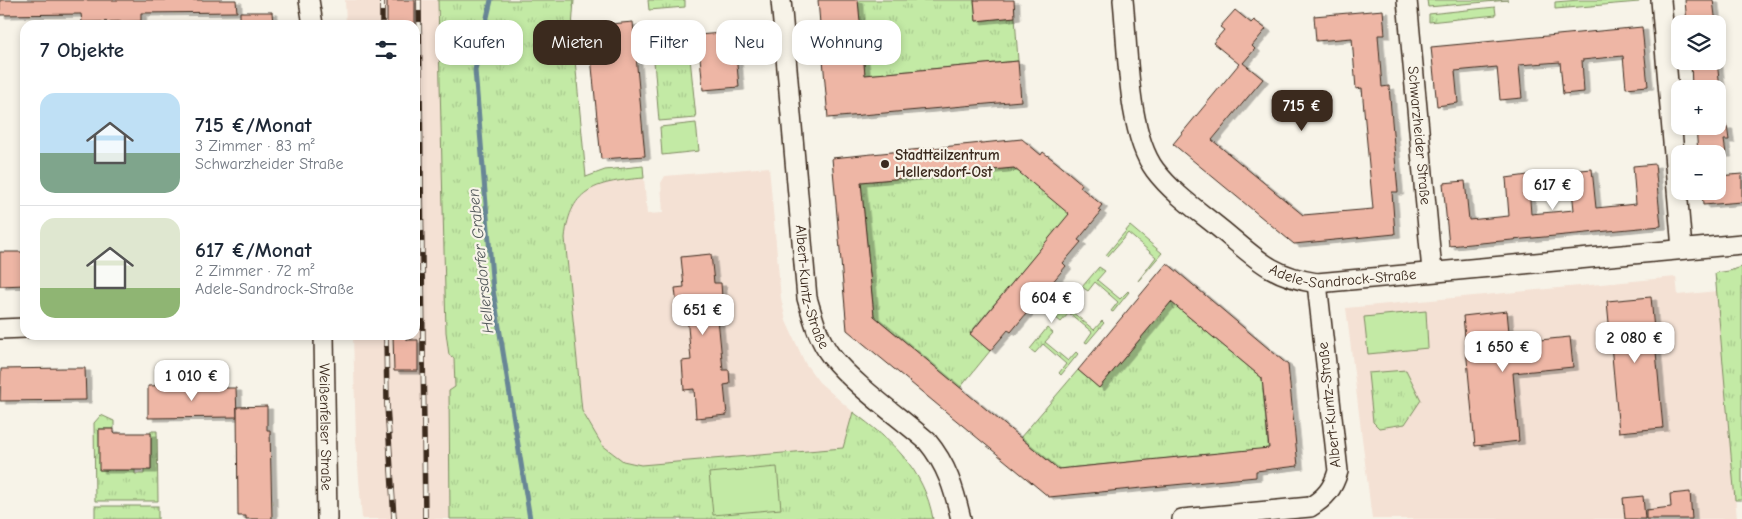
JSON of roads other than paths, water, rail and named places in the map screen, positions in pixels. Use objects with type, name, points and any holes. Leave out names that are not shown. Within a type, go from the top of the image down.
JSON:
[{"type":"street","points":[[309,0],[313,20]]},
{"type":"street","name":"Albert-Kuntz-Straße","points":[[781,0],[807,298],[817,330],[830,355],[927,441],[937,453],[948,471],[961,519]]},
{"type":"street","name":"Adele-Sandrock-Straße","points":[[1124,0],[1135,119],[1154,169],[1173,188],[1267,268],[1296,280],[1317,283],[1742,244]]},
{"type":"street","name":"Schwarzheider Straße","points":[[1407,0],[1432,271]]},
{"type":"street","points":[[1661,0],[1682,250]]},
{"type":"street","name":"Albert-Kuntz-Straße","points":[[1182,519],[1310,507],[1322,500],[1330,491],[1338,471],[1317,283]]},
{"type":"street","points":[[0,329],[20,328]]},
{"type":"street","name":"Weißenfelser Straße","points":[[324,340],[327,519]]},
{"type":"waterway","name":"Hellersdorfer Graben","points":[[491,0],[475,70],[493,290],[530,519]]},
{"type":"railway","points":[[382,0],[382,20]]},
{"type":"railway","points":[[419,0],[419,20]]},
{"type":"railway","points":[[420,86],[425,519]]},
{"type":"railway","points":[[386,340],[387,405],[394,519]]},
{"type":"place","name":"Stadtteilzentrum Hellersdorf-Ost","points":[[885,164]]}]
